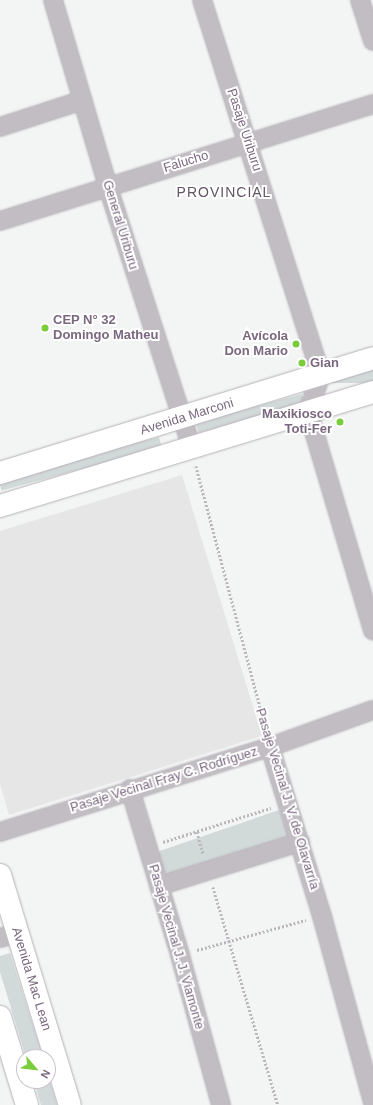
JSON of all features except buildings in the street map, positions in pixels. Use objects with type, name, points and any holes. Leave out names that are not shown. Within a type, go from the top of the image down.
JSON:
[{"type":"main road","name":"Avenida Marconi","points":[[0,474],[182,420],[373,358]]},
{"type":"main road","points":[[0,506],[373,392]]},
{"type":"main road","name":"Avenida Mac Lean","points":[[0,875],[8,935],[70,1105]]},
{"type":"main road","points":[[0,1018],[26,1105]]},
{"type":"street","name":"General Uriburu","points":[[53,0],[108,187],[192,448]]},
{"type":"street","name":"Pasaje Uriburu","points":[[202,0],[249,143],[321,375]]},
{"type":"street","points":[[360,0],[373,41]]},
{"type":"street","points":[[0,127],[83,100]]},
{"type":"street","name":"Falucho","points":[[0,220],[373,104]]},
{"type":"street","points":[[321,375],[308,411],[373,631]]},
{"type":"street","name":"Pasaje Vecinal Fray C. Rodríguez","points":[[0,832],[130,789],[270,747],[373,710]]},
{"type":"street","name":"Pasaje Vecinal J. V. de Olavarría","points":[[270,747],[286,804],[300,842],[322,916],[373,1103]]},
{"type":"street","name":"Pasaje Vecinal J. J. Viamonte","points":[[130,789],[180,955],[219,1104]]},
{"type":"street","points":[[159,886],[300,842]]},
{"type":"path","name":"Pasaje Vecinal J. V. de Olavarría","points":[[192,448],[270,747]]},
{"type":"path","points":[[147,846],[286,804]]},
{"type":"path","points":[[197,832],[278,1105]]},
{"type":"path","points":[[180,955],[322,916]]},
{"type":"shaded area","points":[[330,370],[373,370],[373,383],[330,383]]},
{"type":"shaded area","points":[[302,394],[305,405],[199,433],[196,422]]},
{"type":"shaded area","points":[[159,437],[162,448],[2,491],[0,480]]},
{"type":"shaded area","points":[[182,475],[262,736],[9,815],[0,784],[0,531]]},
{"type":"shaded area","points":[[279,810],[290,842],[164,885],[153,853]]},
{"type":"shaded area","points":[[10,953],[40,1049],[24,1049],[0,972],[0,956]]},
{"type":"shaded area","points":[[36,1089],[52,1089],[57,1105],[41,1105]]},
{"type":"place","name":"CEP N° 32 Domingo Matheu","points":[[45,328]]},
{"type":"place","name":"Avícola Don Mario","points":[[296,344]]},
{"type":"place","name":"Gian","points":[[302,363]]},
{"type":"place","name":"Maxikiosco Toti-Fer","points":[[340,422]]},
{"type":"district","name":"PROVINCIAL","points":[[224,192]]}]
